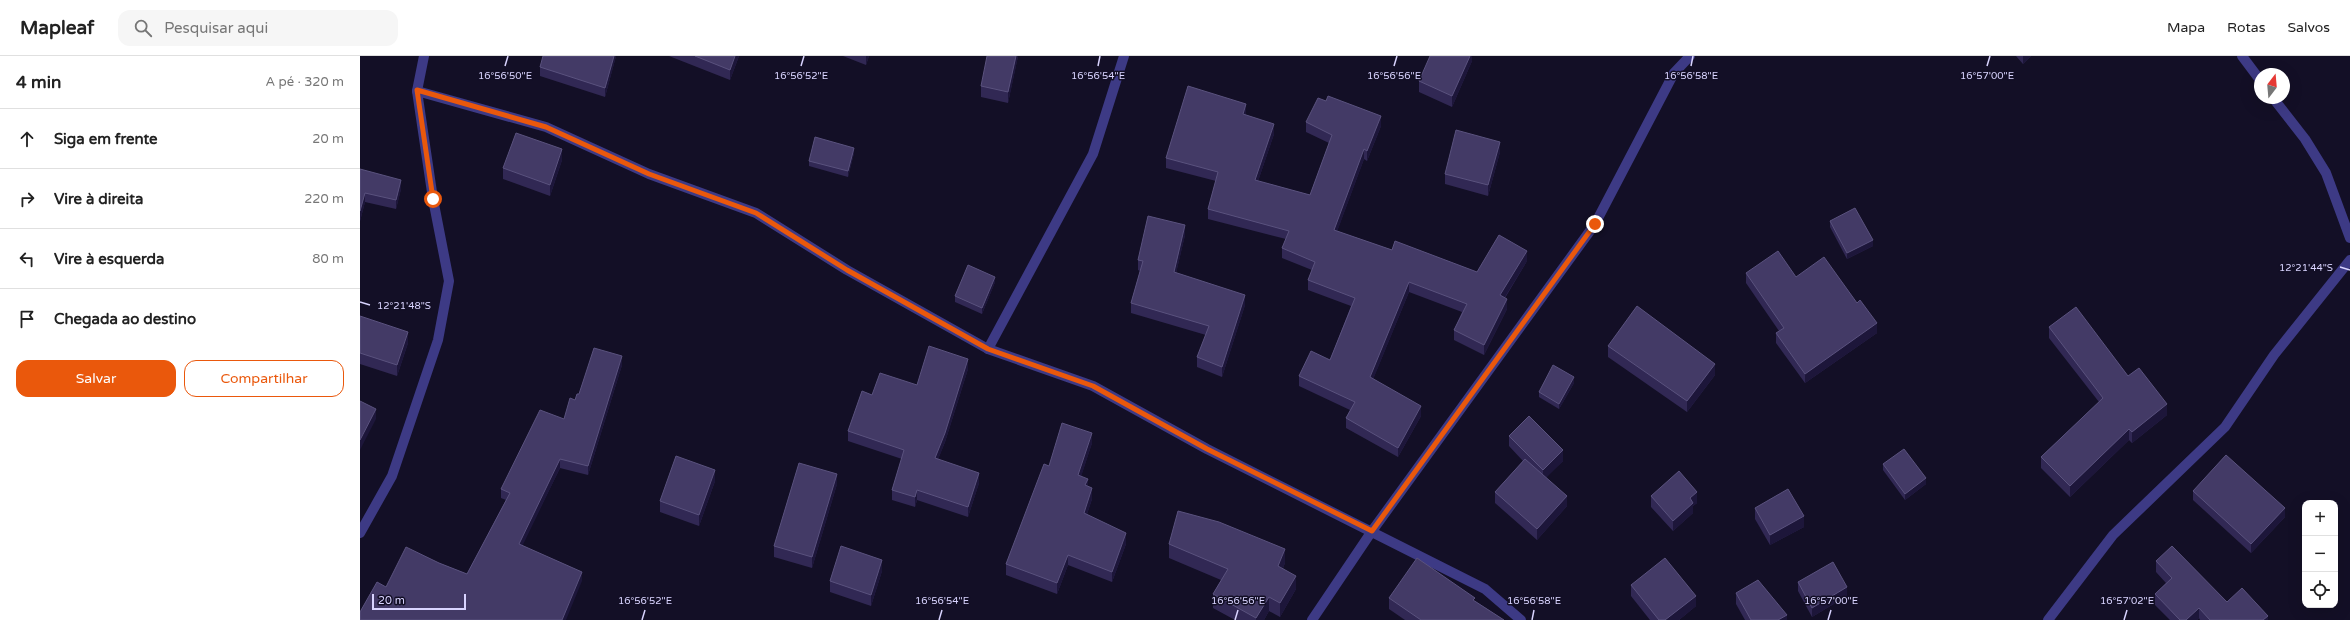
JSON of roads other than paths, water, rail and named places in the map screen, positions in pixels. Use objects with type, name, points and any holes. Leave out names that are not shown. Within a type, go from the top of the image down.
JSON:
[{"type":"street","points":[[360,533],[392,476],[438,340],[450,281],[433,199],[417,90],[424,56]]},
{"type":"street","points":[[988,349],[1092,154],[1124,56]]},
{"type":"street","points":[[1312,620],[1372,531],[1595,224],[1674,73],[1690,56]]},
{"type":"street","points":[[2242,56],[2254,72]]},
{"type":"street","points":[[417,90],[546,127],[649,174],[756,213],[847,270],[988,349],[1093,386],[1207,449],[1485,589],[1521,620]]},
{"type":"street","points":[[2278,104],[2305,139],[2326,173],[2350,238]]},
{"type":"street","points":[[2048,620],[2113,535],[2225,427],[2274,355],[2350,260]]}]
